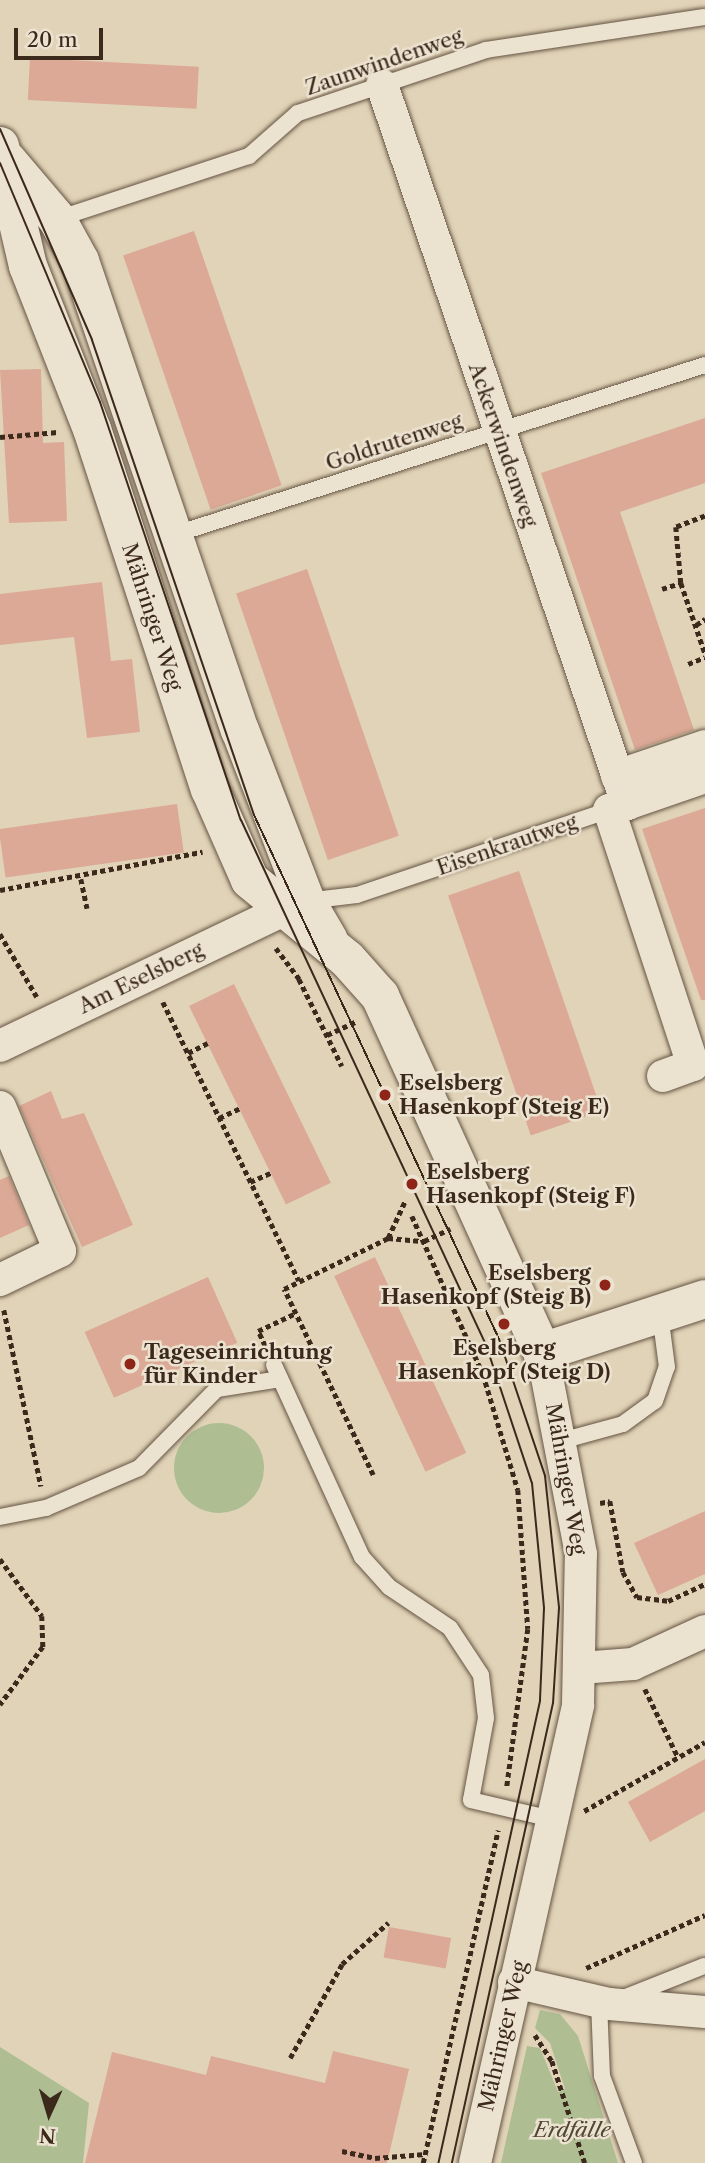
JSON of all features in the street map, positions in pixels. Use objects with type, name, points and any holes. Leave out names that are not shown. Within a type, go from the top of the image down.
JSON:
[{"type":"street","name":"Ackerwindenweg","points":[[382,85],[618,796],[694,1065],[663,1076]]},
{"type":"street","name":"Mähringer Weg","points":[[3,152],[57,219],[109,336],[176,534],[281,911]]},
{"type":"street","name":"Mähringer Weg","points":[[3,152],[10,237],[92,429],[230,842],[250,880],[281,911],[347,959],[386,1007],[542,1352],[581,1554],[581,1668],[567,1817],[514,1982],[475,2163]]},
{"type":"street","points":[[10,237],[57,219]]},
{"type":"street","name":"Eisenkrautweg","points":[[618,796],[705,746]]},
{"type":"street","name":"Eisenkrautweg","points":[[618,796],[705,777]]},
{"type":"street","name":"Am Eselsberg","points":[[0,1046],[281,911]]},
{"type":"street","points":[[0,1107],[60,1251],[1,1291]]},
{"type":"street","points":[[542,1352],[705,1299]]},
{"type":"street","points":[[581,1668],[633,1664],[705,1631]]},
{"type":"street","points":[[514,1982],[604,2003],[705,2012]]},
{"type":"lane","name":"Zaunwindenweg","points":[[57,219],[248,156],[298,113],[486,50],[705,17]]},
{"type":"lane","name":"Goldrutenweg","points":[[176,534],[705,365]]},
{"type":"lane","name":"Eisenkrautweg","points":[[281,911],[356,895],[618,796]]},
{"type":"lane","points":[[561,1441],[624,1424],[655,1401],[667,1367],[660,1314]]},
{"type":"lane","points":[[0,1517],[46,1508],[139,1468],[217,1389],[277,1372],[362,1557],[389,1587],[450,1628],[481,1675],[486,1718],[471,1800],[567,1817]]},
{"type":"lane","points":[[634,2163],[603,2076],[604,2003],[704,1966]]},
{"type":"path","points":[[0,437],[92,429]]},
{"type":"path","points":[[688,664],[705,655],[681,583],[676,527],[705,516]]},
{"type":"path","points":[[662,589],[681,583]]},
{"type":"path","points":[[696,625],[705,619]]},
{"type":"path","points":[[0,890],[167,863],[230,842]]},
{"type":"path","points":[[81,879],[87,908]]},
{"type":"path","points":[[281,911],[299,979],[342,1066]]},
{"type":"path","points":[[0,934],[52,1021]]},
{"type":"path","points":[[149,973],[299,1281]]},
{"type":"path","points":[[188,1053],[208,1043]]},
{"type":"path","points":[[219,1118],[240,1108]]},
{"type":"path","points":[[250,1182],[272,1172]]},
{"type":"path","points":[[388,1238],[405,1201]]},
{"type":"path","points":[[373,1475],[284,1289],[388,1238],[424,1241],[460,1224]]},
{"type":"path","points":[[1,1291],[46,1508]]},
{"type":"path","points":[[277,1372],[258,1331],[296,1313]]},
{"type":"path","points":[[596,1503],[610,1502],[623,1572],[637,1597],[668,1601],[705,1584]]},
{"type":"path","points":[[0,1559],[42,1616],[43,1647],[0,1705]]},
{"type":"path","points":[[633,1664],[678,1757]]},
{"type":"path","points":[[567,1817],[705,1742]]},
{"type":"path","points":[[578,1971],[705,1915]]},
{"type":"path","points":[[290,2058],[342,1964],[388,1923]]},
{"type":"path","points":[[528,2033],[547,2049],[586,2163]]},
{"type":"path","points":[[342,2151],[375,2158],[425,2154]]},
{"type":"green space","points":[[219,1423],[236,1426],[251,1436],[261,1451],[264,1468],[261,1485],[251,1500],[236,1510],[219,1513],[202,1510],[187,1500],[177,1485],[174,1468],[177,1451],[187,1436],[202,1426]]},
{"type":"green space","name":"Erdfälle","points":[[540,2010],[560,2014],[578,2036],[618,2163],[501,2163],[527,2046],[540,2048],[558,2092],[565,2089],[550,2043],[535,2028]]},
{"type":"green space","points":[[0,2047],[89,2103],[83,2163],[0,2163]]},
{"type":"building","points":[[30,58],[199,67],[197,109],[28,100]]},
{"type":"building","points":[[194,231],[282,485],[211,510],[123,255]]},
{"type":"building","points":[[41,369],[43,443],[64,442],[67,521],[9,523],[0,370]]},
{"type":"building","points":[[705,418],[705,483],[620,512],[694,730],[635,750],[541,473]]},
{"type":"building","points":[[307,569],[399,836],[328,860],[236,593]]},
{"type":"building","points":[[102,582],[111,661],[132,659],[140,732],[87,738],[74,637],[0,645],[0,594]]},
{"type":"building","points":[[177,804],[184,853],[6,878],[0,829]]},
{"type":"building","points":[[705,808],[705,1000],[701,1000],[642,829]]},
{"type":"building","points":[[519,871],[602,1111],[531,1136],[448,895]]},
{"type":"building","points":[[234,984],[331,1183],[286,1205],[189,1006]]},
{"type":"building","points":[[51,1091],[62,1119],[84,1113],[133,1225],[82,1247],[19,1106]]},
{"type":"building","points":[[9,1176],[29,1225],[0,1238],[0,1180]]},
{"type":"building","points":[[375,1257],[466,1453],[426,1472],[334,1276]]},
{"type":"building","points":[[208,1277],[237,1343],[114,1398],[85,1332]]},
{"type":"building","points":[[705,1511],[705,1574],[658,1595],[634,1543]]},
{"type":"building","points":[[705,1759],[705,1811],[650,1842],[628,1802]]},
{"type":"building","points":[[389,1927],[451,1938],[446,1968],[384,1958]]},
{"type":"building","points":[[333,2051],[409,2069],[387,2163],[85,2163],[112,2052],[206,2075],[211,2056],[325,2083]]},
{"type":"tram line","points":[[0,129],[92,340],[254,815],[499,1339],[545,1476],[559,1608],[553,1703],[452,2163]]},
{"type":"tram line","points":[[0,163],[100,402],[241,820],[486,1345],[532,1483],[544,1608],[540,1701],[438,2163]]},
{"type":"place","name":"Eselsberg Hasenkopf (Steig E)","points":[[385,1095]]},
{"type":"place","name":"Eselsberg Hasenkopf (Steig F)","points":[[412,1184]]},
{"type":"place","name":"Eselsberg Hasenkopf (Steig B)","points":[[605,1285]]},
{"type":"place","name":"Eselsberg Hasenkopf (Steig D)","points":[[504,1324]]},
{"type":"place","name":"Tageseinrichtung für Kinder","points":[[130,1364]]}]
